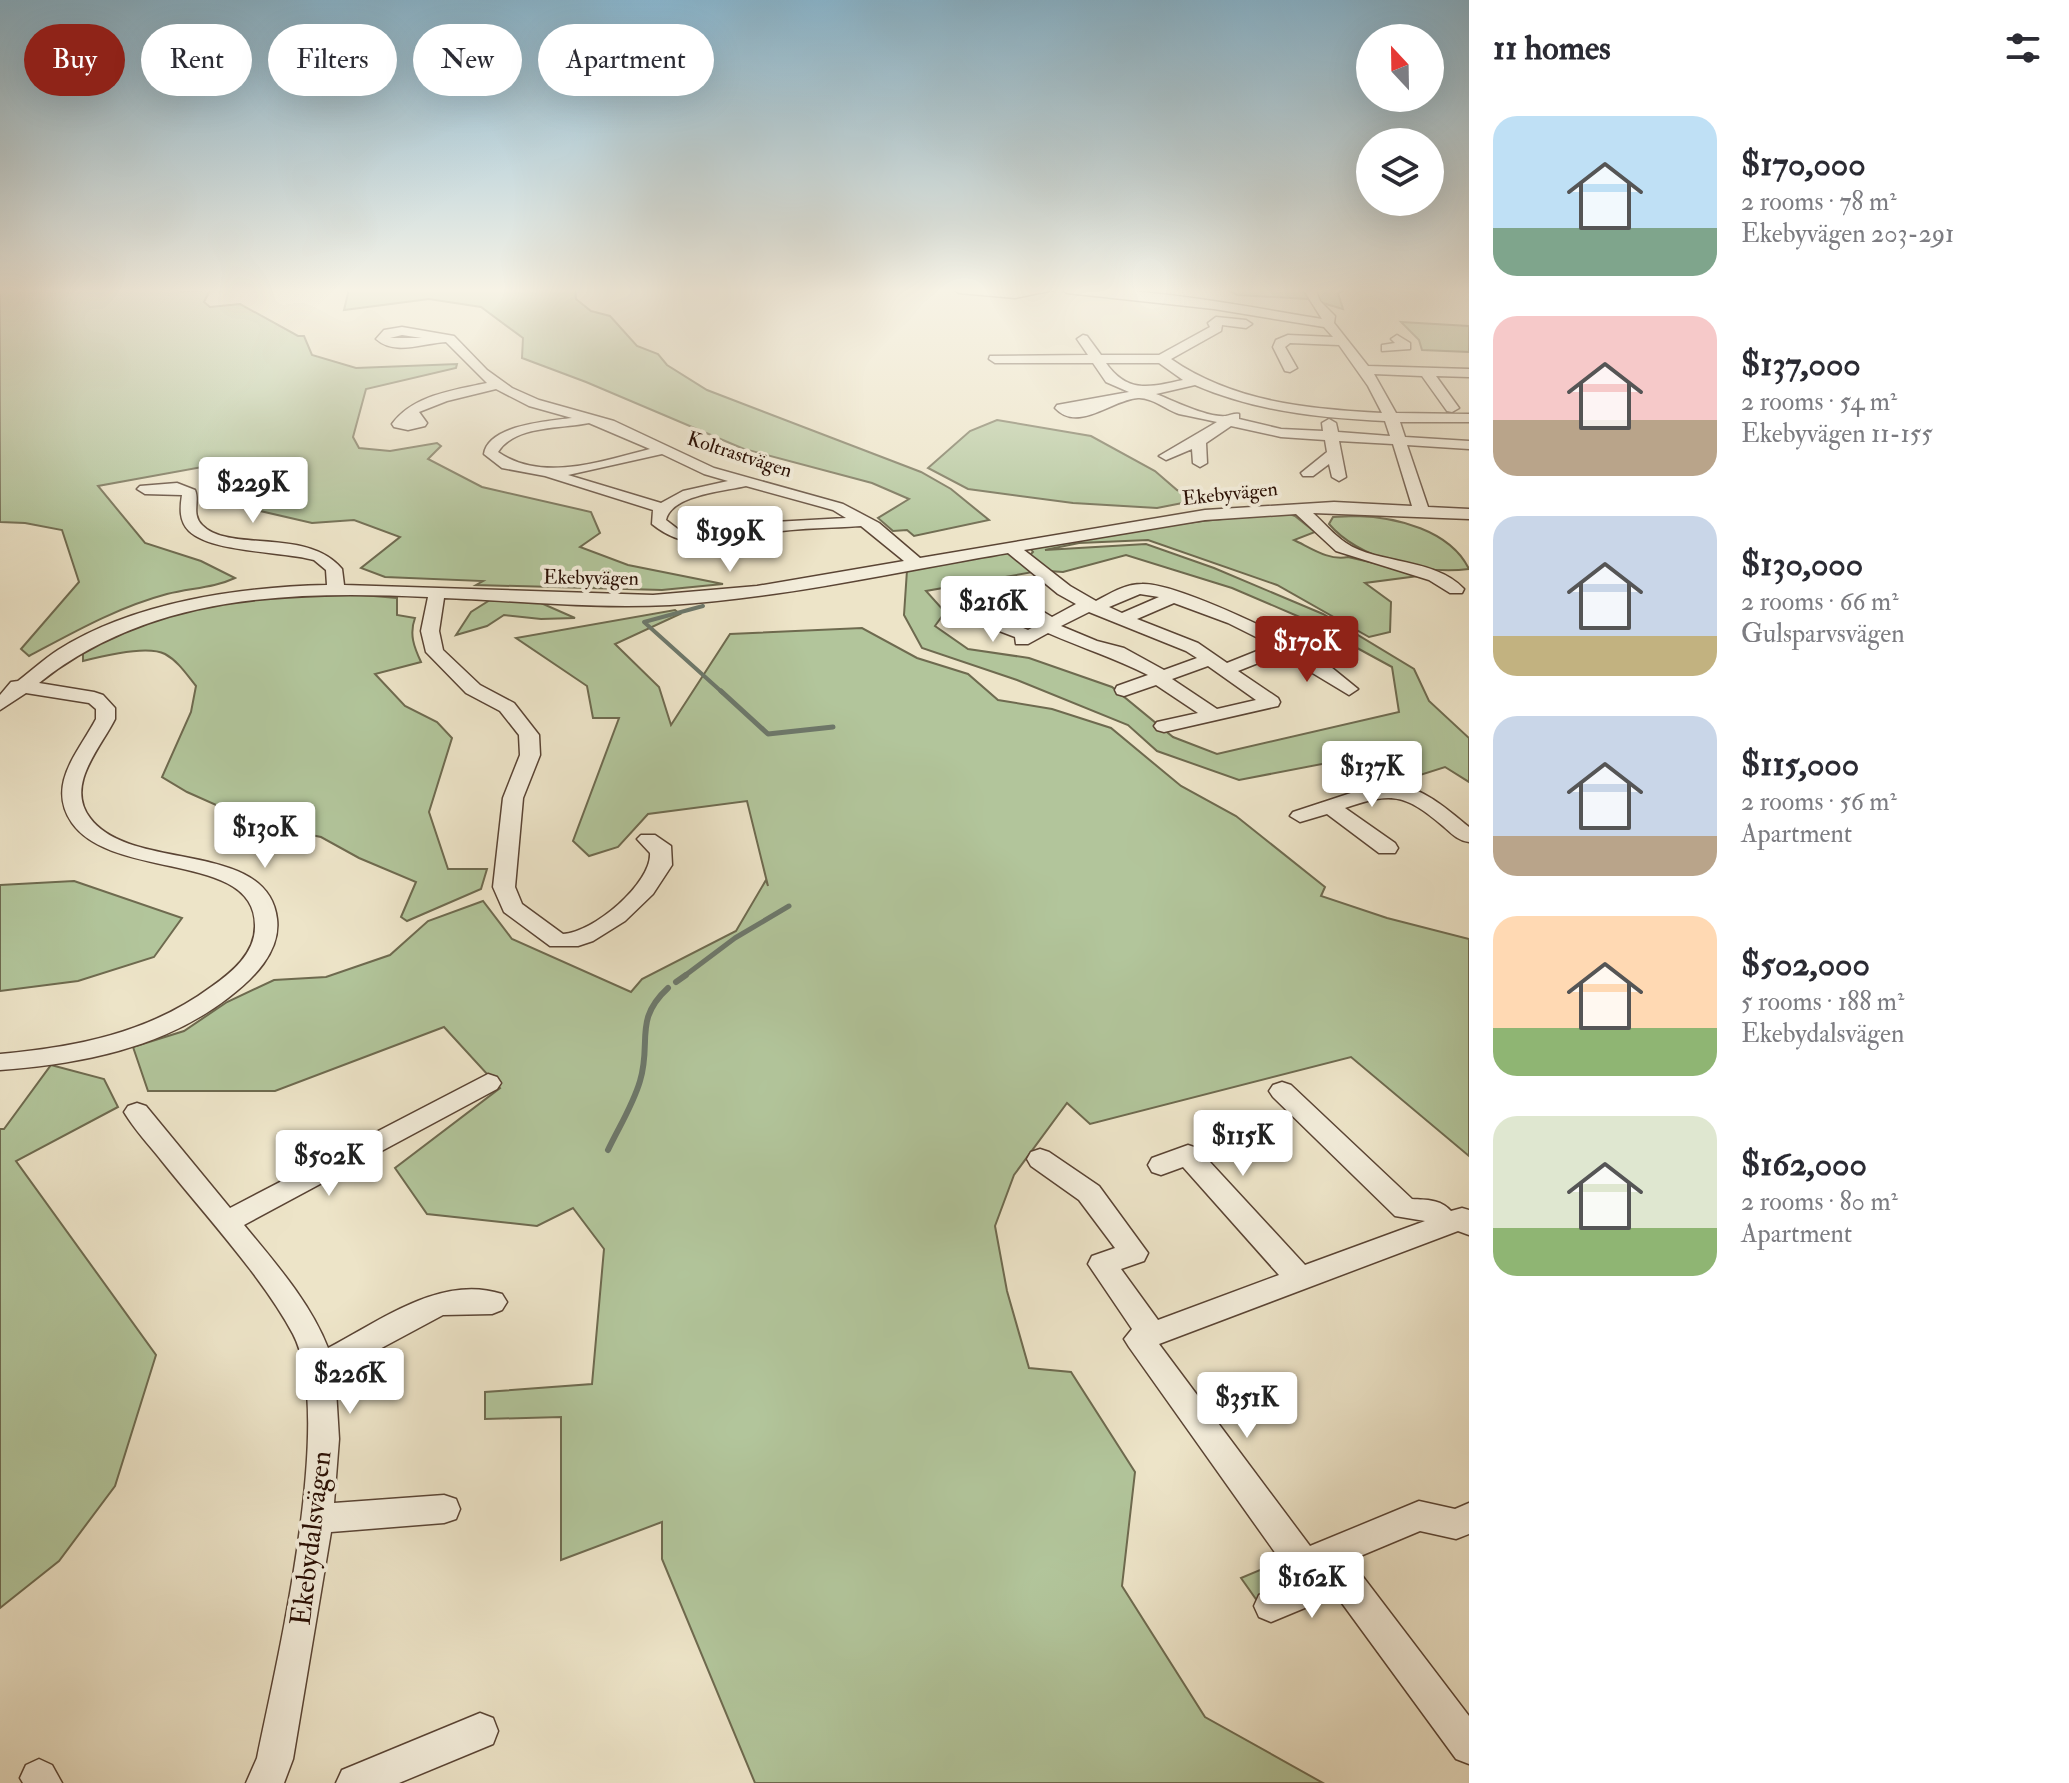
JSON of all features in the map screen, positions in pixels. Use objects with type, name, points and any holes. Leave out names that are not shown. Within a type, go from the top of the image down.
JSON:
[{"type":"street","name":"Koltrastvägen","points":[[485,372],[497,385],[534,403],[632,433],[694,465],[743,482],[838,507],[865,521],[916,563]]},
{"type":"street","points":[[1106,372],[1111,379],[1182,410],[1281,433],[1469,444]]},
{"type":"street","points":[[1182,372],[1221,392],[1327,412],[1391,417],[1451,413],[1469,418]]},
{"type":"street","points":[[1367,372],[1391,417],[1421,509]]},
{"type":"street","points":[[1426,372],[1469,444]]},
{"type":"street","points":[[1435,372],[1469,373]]},
{"type":"street","points":[[1101,403],[1196,381]]},
{"type":"street","points":[[411,414],[421,406],[446,396],[497,385]]},
{"type":"street","points":[[1166,456],[1199,441],[1228,422],[1253,400]]},
{"type":"street","points":[[1327,412],[1339,477]]},
{"type":"street","points":[[590,418],[505,436],[491,449],[491,454],[518,469],[542,472],[662,508]]},
{"type":"street","points":[[1199,441],[1200,463]]},
{"type":"street","points":[[542,472],[599,465],[661,450]]},
{"type":"street","points":[[1308,473],[1333,455]]},
{"type":"street","points":[[743,482],[688,494],[662,508],[658,521],[674,534],[693,538],[792,525],[865,521]]},
{"type":"street","points":[[145,489],[177,488],[190,493],[187,511],[191,522],[211,536],[293,549],[323,558],[335,570],[336,589]]},
{"type":"street","name":"Ekebyvägen","points":[[1299,508],[1342,548],[1435,576],[1456,589]]},
{"type":"street","name":"Ekebyvägen","points":[[0,704],[18,686],[64,653],[101,635],[165,611],[262,593],[336,589],[607,601],[696,598],[1205,515],[1299,508],[1421,509],[1469,514]]},
{"type":"street","points":[[1010,547],[1064,590],[1091,606],[1166,635],[1219,664],[1271,702],[1164,726]]},
{"type":"street","points":[[984,610],[1000,625],[1025,638],[1140,586],[1151,587],[1288,642],[1349,689]]},
{"type":"street","points":[[437,593],[430,632],[435,652],[473,689],[507,707],[529,735],[530,755],[513,798],[507,836],[504,887],[512,907],[558,941],[581,940],[630,904],[660,867],[660,846],[648,839]]},
{"type":"street","points":[[1121,619],[1143,608],[1163,603],[1171,596]]},
{"type":"street","points":[[956,615],[1022,604],[1049,625],[1091,645],[1118,652],[1162,678],[1212,714]]},
{"type":"street","points":[[1124,690],[1288,642]]},
{"type":"street","points":[[0,1062],[46,1059],[111,1045],[181,1018],[219,993],[255,960],[266,934],[268,919],[256,893],[235,877],[131,852],[113,845],[86,827],[75,815],[69,793],[72,776],[106,720],[106,708],[85,695],[18,686]]},
{"type":"street","points":[[1300,816],[1390,790],[1400,790],[1434,810],[1468,836]]},
{"type":"street","points":[[1330,807],[1387,848]]},
{"type":"street","points":[[1444,843],[1468,836]]},
{"type":"street","points":[[225,1223],[488,1083]]},
{"type":"street","points":[[1282,1091],[1405,1209],[1435,1211],[1458,1224]]},
{"type":"street","name":"Ekebydalsvägen","points":[[137,1112],[281,1291],[307,1332],[320,1367],[323,1439],[317,1519],[275,1759],[265,1783]]},
{"type":"street","points":[[1161,1165],[1188,1155],[1300,1279]]},
{"type":"street","points":[[1040,1159],[1089,1193],[1134,1253],[1102,1264],[1152,1334]]},
{"type":"street","points":[[1458,1224],[1139,1339],[1303,1564],[1342,1576],[1469,1746]]},
{"type":"street","points":[[320,1367],[437,1305],[458,1301],[492,1302]]},
{"type":"street","points":[[317,1519],[444,1509]]},
{"type":"street","points":[[1271,1606],[1322,1570],[1419,1516],[1456,1524],[1469,1518]]},
{"type":"street","points":[[355,1783],[480,1731]]},
{"type":"green space","points":[[0,372],[438,372],[366,389],[353,437],[359,448],[390,451],[437,443],[441,446],[428,459],[482,487],[591,512],[600,533],[580,547],[628,565],[723,584],[662,590],[476,585],[483,581],[385,577],[361,568],[400,537],[354,520],[312,523],[256,510],[213,465],[98,486],[145,543],[201,561],[235,578],[131,606],[29,656],[21,649],[79,582],[62,530],[0,522]]},
{"type":"green space","points":[[560,372],[679,372],[707,390],[921,472],[951,489],[989,520],[914,536],[907,530],[893,531],[878,518],[909,499],[872,483],[744,449]]},
{"type":"green space","points":[[997,420],[1091,436],[1155,471],[1177,490],[1203,499],[1157,508],[1073,503],[968,489],[928,468],[970,431]]},
{"type":"green space","points":[[1287,513],[1315,532],[1294,540],[1320,553],[1426,575],[1365,583],[1391,602],[1390,632],[1369,637],[1277,585],[1148,540],[1079,543],[1045,550],[1146,544],[1214,568],[1323,614],[1414,669],[1429,701],[1469,738],[1469,782],[1445,767],[1414,777],[1379,753],[1239,780],[1157,751],[1128,725],[1017,680],[922,648],[904,615],[907,570],[1008,551],[1033,572],[926,591],[945,612],[935,626],[968,649],[1029,658],[1112,687],[1173,737],[1217,754],[1399,712],[1392,667],[1302,618],[1232,588],[1126,555],[1063,572],[1048,571],[1030,555],[1033,552],[1030,548],[1094,536],[1190,522]]},
{"type":"green space","points":[[1333,517],[1388,519],[1435,535],[1449,544],[1469,569],[1433,569],[1394,562],[1357,547],[1329,524]]},
{"type":"green space","points":[[362,595],[397,598],[397,615],[415,618],[413,640],[421,662],[375,674],[405,706],[437,722],[452,738],[429,812],[448,869],[487,869],[481,889],[407,921],[401,917],[416,882],[359,858],[321,837],[261,825],[187,792],[162,777],[191,712],[196,686],[174,660],[165,654],[148,651],[125,652],[83,661],[83,648],[153,622],[224,602],[274,596]]},
{"type":"green space","points":[[490,600],[541,603],[575,618],[541,619],[504,615],[487,626],[456,635],[471,612]]},
{"type":"green space","points":[[675,610],[680,614],[615,644],[659,687],[671,725],[730,634],[862,628],[917,658],[968,674],[998,700],[1052,709],[1111,728],[1181,786],[1236,816],[1325,887],[1321,896],[1387,918],[1469,939],[1469,1156],[1351,1057],[1090,1124],[1067,1103],[1014,1175],[995,1226],[1007,1291],[1029,1368],[1071,1372],[1135,1472],[1122,1586],[1205,1717],[1323,1783],[755,1783],[662,1559],[662,1522],[561,1560],[561,1417],[485,1419],[485,1392],[592,1384],[604,1249],[573,1208],[537,1226],[427,1214],[395,1168],[500,1088],[444,1027],[275,1091],[148,1091],[133,1047],[184,1031],[227,1002],[274,980],[326,977],[390,955],[428,921],[483,901],[512,939],[631,992],[642,979],[736,931],[766,880],[768,886],[747,801],[648,814],[618,847],[589,856],[573,841],[619,718],[593,718],[587,686],[516,638]]},
{"type":"green space","points":[[74,881],[182,918],[154,957],[78,981],[0,991],[0,885]]},
{"type":"green space","points":[[51,1065],[104,1079],[118,1107],[16,1161],[156,1355],[115,1486],[59,1561],[0,1608],[0,1129],[4,1129]]},
{"type":"green space","points":[[1284,1560],[1301,1583],[1258,1602],[1241,1578]]},
{"type":"waterway","points":[[703,606],[644,622],[723,693]]},
{"type":"waterway","points":[[721,691],[768,734],[833,727]]},
{"type":"waterway","points":[[683,977],[735,938],[789,906]]},
{"type":"waterway","points":[[676,982],[686,975]]},
{"type":"waterway","points":[[608,1150],[640,1081],[647,1021],[657,1000],[668,988]]}]
